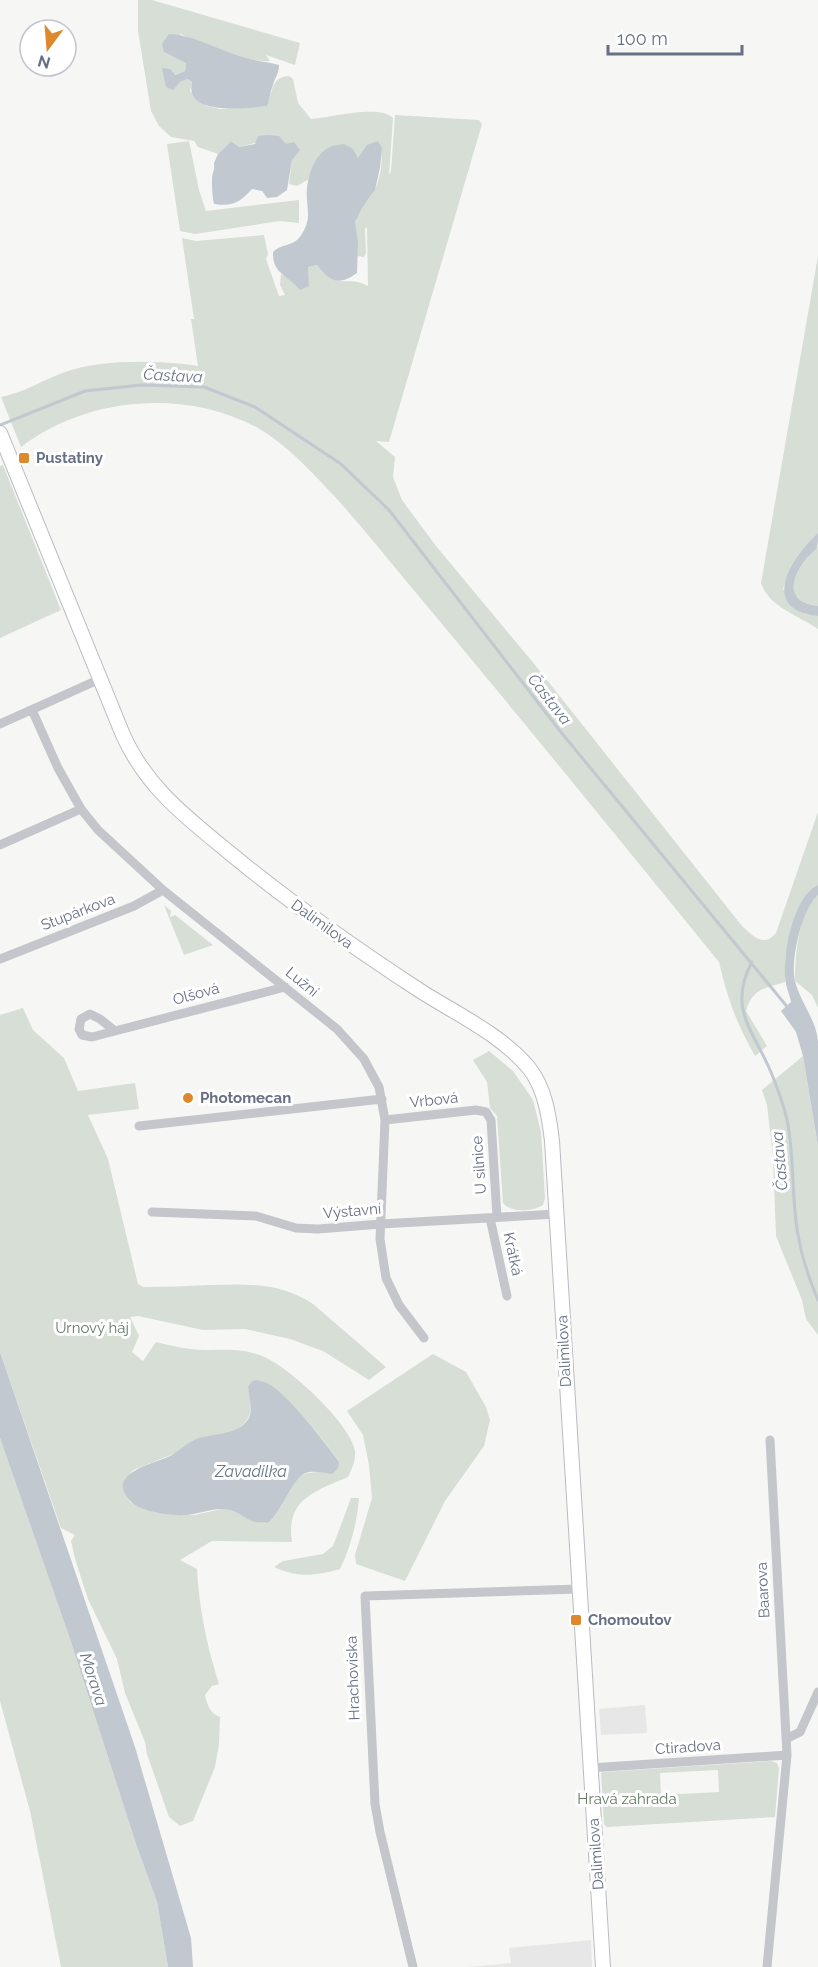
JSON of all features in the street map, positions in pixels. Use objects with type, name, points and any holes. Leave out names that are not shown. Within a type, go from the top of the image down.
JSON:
[{"type":"main road","name":"Dalimilova","points":[[2,444],[129,748],[138,765],[152,783],[260,879],[346,942],[505,1044],[521,1059],[538,1082],[547,1108],[552,1141],[603,1967]]},
{"type":"street","points":[[0,724],[100,679]]},
{"type":"street","name":"Lužní","points":[[32,710],[58,768],[81,809],[112,844],[163,890],[337,1029],[364,1059],[378,1087],[386,1120],[380,1239],[386,1278],[399,1305],[424,1338]]},
{"type":"street","points":[[0,845],[81,809]]},
{"type":"street","name":"Stupárkova","points":[[0,958],[134,906],[163,890]]},
{"type":"street","name":"Olšová","points":[[115,1031],[285,987]]},
{"type":"street","points":[[139,1126],[382,1099]]},
{"type":"street","name":"Vrbová","points":[[386,1120],[476,1110],[486,1112]]},
{"type":"street","name":"U silnice","points":[[486,1112],[491,1120],[494,1217]]},
{"type":"street","name":"Výstavní","points":[[152,1212],[256,1216],[296,1228],[318,1229],[556,1214]]},
{"type":"street","name":"Krátká","points":[[494,1217],[507,1296]]},
{"type":"street","name":"Baarova","points":[[767,1967],[787,1755],[770,1440]]},
{"type":"street","name":"Hrachoviska","points":[[413,1967],[375,1804],[365,1596],[578,1589]]},
{"type":"street","points":[[786,1739],[800,1732],[818,1692]]},
{"type":"street","name":"Ctiradova","points":[[590,1768],[787,1755]]},
{"type":"shaded area","points":[[645,1705],[647,1733],[601,1735],[599,1709]]},
{"type":"shaded area","points":[[591,1940],[592,1967],[469,1967],[511,1963],[509,1948]]},
{"type":"green space","points":[[138,0],[152,0],[300,43],[295,65],[266,55],[270,61],[237,56],[181,34],[164,52],[186,62],[185,71],[174,75],[180,82],[188,79],[192,82],[190,91],[206,106],[220,109],[266,106],[275,82],[289,76],[293,79],[298,103],[311,119],[366,112],[386,114],[393,118],[389,175],[395,115],[479,120],[482,124],[389,442],[376,441],[395,457],[393,477],[402,500],[436,546],[535,665],[742,926],[758,939],[767,940],[776,933],[818,812],[818,885],[792,926],[785,959],[785,982],[760,990],[752,998],[746,1011],[767,1046],[755,1056],[733,1010],[719,962],[369,536],[320,481],[283,446],[267,433],[230,415],[199,407],[168,403],[105,408],[75,417],[47,430],[21,447],[1,397],[65,372],[96,365],[149,362],[198,366],[191,319],[194,319],[182,238],[196,241],[264,235],[268,254],[266,259],[279,296],[285,295],[280,285],[281,274],[293,281],[307,267],[317,265],[331,278],[354,281],[368,286],[367,227],[365,229],[366,253],[364,257],[357,256],[355,223],[379,180],[382,159],[378,141],[358,158],[319,156],[309,179],[297,186],[289,184],[292,160],[286,144],[255,143],[239,147],[231,141],[218,154],[198,147],[194,141],[171,137],[159,126],[151,111],[138,31]]},
{"type":"green space","points":[[189,141],[199,190],[206,211],[299,200],[299,223],[280,221],[195,234],[180,231],[167,144]]},
{"type":"green space","points":[[818,256],[818,533],[797,558],[783,589],[805,614],[818,616],[818,629],[777,604],[770,598],[761,583]]},
{"type":"green space","points":[[3,465],[61,610],[0,638],[0,466]]},
{"type":"green space","points":[[818,546],[818,606],[797,597],[794,581],[804,563]]},
{"type":"green space","points":[[818,895],[818,1008],[812,995],[795,981],[797,948],[802,923],[811,903]]},
{"type":"green space","points":[[164,905],[171,911],[170,917],[175,915],[213,945],[184,955]]},
{"type":"green space","name":"Urnový háj","points":[[23,1008],[33,1030],[64,1058],[78,1091],[135,1083],[139,1109],[88,1115],[108,1159],[138,1284],[143,1287],[250,1285],[288,1292],[313,1304],[386,1367],[369,1380],[323,1351],[290,1339],[245,1329],[203,1330],[138,1316],[130,1317],[139,1336],[132,1352],[143,1361],[156,1342],[193,1349],[242,1351],[256,1354],[275,1363],[303,1384],[331,1412],[343,1426],[355,1451],[348,1477],[314,1492],[298,1506],[291,1527],[292,1542],[212,1541],[180,1560],[197,1569],[204,1627],[219,1684],[212,1686],[205,1695],[211,1711],[220,1717],[215,1767],[193,1821],[180,1826],[169,1817],[145,1742],[125,1693],[117,1659],[88,1599],[71,1541],[75,1535],[61,1528],[0,1352],[0,1015]],"holes":[[[269,1384],[298,1411],[339,1462],[321,1471],[306,1473],[300,1477],[268,1523],[255,1522],[229,1509],[194,1515],[153,1512],[130,1502],[124,1482],[133,1470],[237,1429],[250,1415],[248,1387]]]},
{"type":"green space","points":[[489,1051],[513,1071],[533,1100],[541,1132],[545,1198],[543,1205],[533,1209],[511,1209],[503,1203],[497,1116],[490,1108],[487,1082],[473,1060]]},
{"type":"green space","points":[[803,1056],[818,1146],[818,1335],[806,1319],[802,1300],[776,1236],[773,1157],[767,1105],[762,1090]]},
{"type":"green space","points":[[433,1354],[466,1372],[486,1407],[490,1420],[484,1446],[445,1501],[405,1581],[356,1564],[355,1555],[372,1498],[363,1435],[347,1411]]},
{"type":"green space","points":[[0,1438],[70,1639],[157,1902],[168,1967],[61,1967],[30,1811],[0,1701]]},
{"type":"green space","points":[[351,1498],[359,1498],[357,1516],[340,1569],[307,1575],[291,1573],[274,1567],[283,1561],[323,1554],[333,1546]]},
{"type":"green space","name":"Hravá zahrada","points":[[771,1761],[777,1763],[779,1768],[775,1817],[607,1827],[604,1824],[601,1773]],"holes":[[[718,1770],[719,1792],[661,1795],[660,1773]]]},
{"type":"water","points":[[169,34],[197,40],[246,58],[279,65],[267,106],[232,109],[207,106],[198,101],[192,93],[192,82],[188,79],[180,82],[173,90],[166,87],[162,68],[170,69],[175,75],[185,71],[186,63],[164,52],[162,44]]},
{"type":"water","points":[[258,136],[279,136],[286,144],[294,142],[300,150],[292,160],[287,190],[277,197],[267,198],[262,191],[252,189],[236,202],[226,205],[214,204],[212,178],[218,154],[231,141],[239,147],[255,144]]},
{"type":"water","points":[[378,141],[382,148],[375,190],[355,222],[358,243],[357,273],[340,281],[326,275],[317,265],[308,267],[309,286],[300,290],[278,270],[273,259],[273,252],[293,243],[300,237],[307,223],[307,186],[315,162],[324,151],[332,146],[344,144],[353,149],[358,158],[367,145]]},
{"type":"water","points":[[818,533],[817,547],[801,566],[794,581],[794,588],[800,600],[818,606],[818,616],[800,611],[789,604],[785,593],[785,581],[798,556]]},
{"type":"water","points":[[818,885],[818,895],[802,923],[796,948],[794,972],[797,989],[817,1033],[818,1146],[803,1056],[796,1032],[781,1011],[791,1002],[786,986],[785,959],[791,929],[802,901],[809,891]]},
{"type":"water","name":"Morava","points":[[0,1352],[135,1747],[191,1938],[193,1967],[168,1967],[157,1902],[70,1639],[0,1438]]},
{"type":"water","name":"Zavadilka","points":[[252,1381],[269,1384],[277,1390],[316,1432],[339,1462],[338,1468],[332,1474],[309,1472],[303,1475],[268,1523],[255,1522],[225,1509],[189,1515],[171,1515],[149,1511],[131,1502],[123,1489],[128,1475],[168,1457],[199,1438],[231,1431],[242,1426],[249,1418],[251,1410],[248,1387]]},
{"type":"waterway","name":"Častava","points":[[0,425],[85,391],[141,385],[204,387],[255,407],[341,464],[389,510],[560,731],[789,1009]]},
{"type":"waterway","name":"Častava","points":[[752,962],[742,994],[743,1008],[746,1021],[773,1077],[786,1115],[798,1235],[806,1268],[818,1300]]},
{"type":"place","name":"Pustatiny","points":[[24,458]]},
{"type":"place","name":"Photomecan","points":[[188,1098]]},
{"type":"place","name":"Chomoutov","points":[[576,1620]]}]
